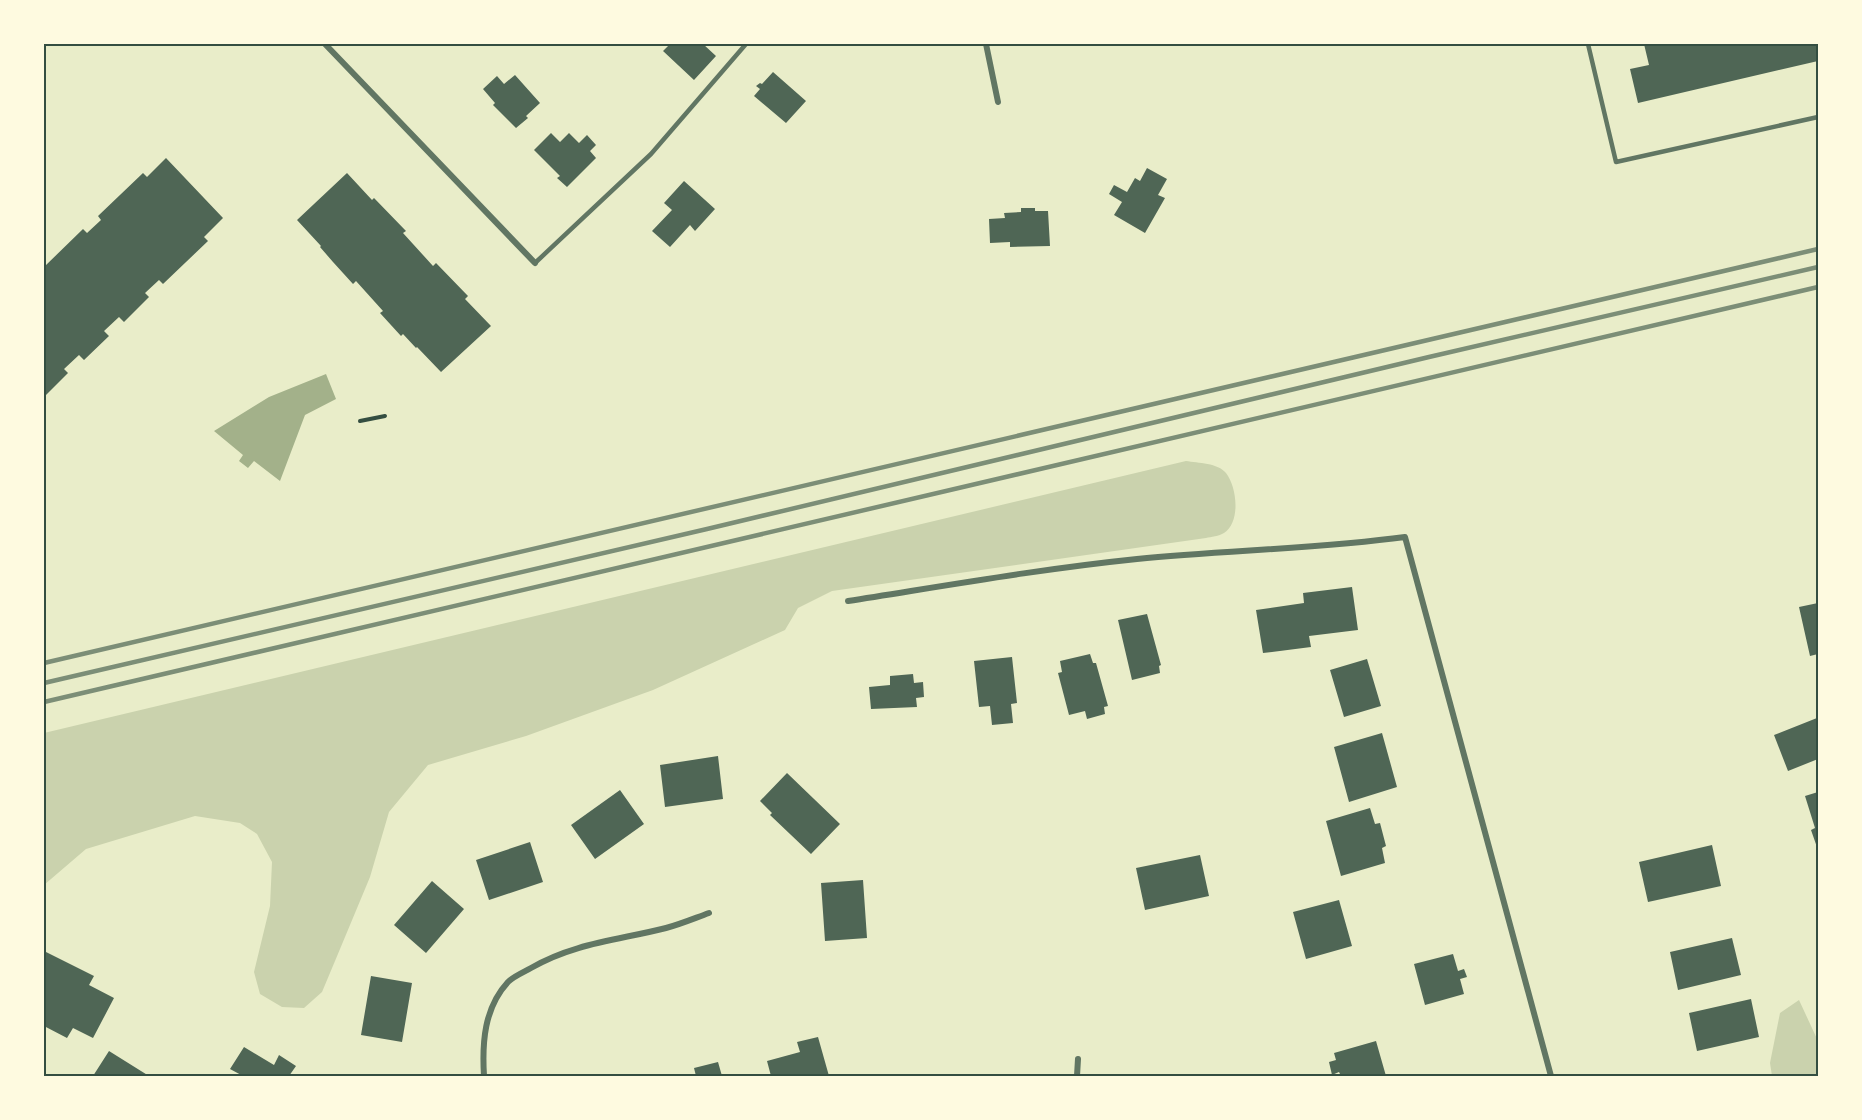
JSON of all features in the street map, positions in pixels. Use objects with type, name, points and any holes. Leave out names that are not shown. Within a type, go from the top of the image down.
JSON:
[{"type":"street","points":[[325,44],[535,262]]},
{"type":"street","points":[[986,44],[998,102]]},
{"type":"street","points":[[848,601],[1042,570],[1127,560],[1343,545],[1405,537],[1551,1077]]},
{"type":"street","points":[[484,1077],[482,1048],[487,1020],[499,994],[509,980],[547,959],[589,944],[668,928],[709,913]]},
{"type":"street","points":[[1077,1077],[1078,1059]]},
{"type":"lane","points":[[535,262],[651,154],[746,44]]},
{"type":"lane","points":[[1588,44],[1616,162],[1818,117]]},
{"type":"path","points":[[360,421],[385,416]]},
{"type":"shaded area","points":[[326,374],[336,399],[305,415],[280,481],[254,461],[248,468],[239,461],[243,455],[214,431],[269,397]]},
{"type":"shaded area","points":[[1186,461],[1218,467],[1230,479],[1235,495],[1235,513],[1233,521],[1224,533],[1206,538],[832,591],[798,608],[785,630],[653,690],[526,736],[428,765],[389,812],[370,877],[322,992],[304,1008],[282,1007],[260,994],[254,972],[270,906],[272,862],[257,834],[240,823],[195,816],[86,849],[44,885],[44,733]]},
{"type":"shaded area","points":[[1799,1000],[1818,1041],[1818,1076],[1772,1076],[1770,1063],[1780,1013]]},
{"type":"building","points":[[670,44],[703,44],[716,56],[694,80],[663,51]]},
{"type":"building","points":[[1644,44],[1818,44],[1818,61],[1638,103],[1630,69],[1649,65]]},
{"type":"building","points":[[773,72],[806,101],[786,123],[754,96],[760,89],[756,86],[762,84]]},
{"type":"building","points":[[515,75],[540,103],[516,128],[493,105],[495,103],[483,89],[497,76],[504,84]]},
{"type":"building","points":[[551,133],[560,142],[569,133],[579,143],[587,135],[596,145],[590,151],[596,158],[567,187],[557,178],[560,176],[534,150]]},
{"type":"building","points":[[166,158],[223,218],[204,237],[208,241],[163,284],[159,280],[145,293],[149,297],[124,322],[119,317],[104,331],[109,336],[84,360],[79,355],[64,369],[68,373],[44,397],[44,267],[83,229],[87,233],[101,220],[98,216],[143,173],[147,177]]},
{"type":"building","points":[[1147,168],[1167,179],[1158,195],[1165,198],[1145,233],[1114,215],[1122,202],[1109,194],[1114,185],[1127,192],[1135,178],[1140,181]]},
{"type":"building","points":[[347,173],[406,231],[403,233],[433,266],[436,263],[468,296],[465,299],[491,326],[441,372],[403,334],[401,336],[380,313],[383,311],[356,281],[353,284],[297,220]]},
{"type":"building","points":[[684,181],[715,209],[695,231],[690,225],[670,247],[652,231],[672,210],[664,203]]},
{"type":"building","points":[[1021,208],[1048,211],[1050,246],[1010,247],[1010,242],[990,243],[989,219],[1005,218],[1004,213],[1021,212]]},
{"type":"building","points":[[1352,587],[1358,630],[1309,636],[1311,647],[1263,653],[1256,610],[1304,603],[1303,593]]},
{"type":"building","points":[[1818,603],[1818,654],[1810,656],[1799,607]]},
{"type":"building","points":[[1147,614],[1161,665],[1159,666],[1160,673],[1132,680],[1118,620]]},
{"type":"building","points":[[1090,654],[1093,663],[1096,663],[1108,706],[1104,707],[1105,714],[1087,719],[1085,711],[1069,715],[1058,673],[1062,672],[1060,661]]},
{"type":"building","points":[[1012,657],[1017,703],[1011,704],[1013,723],[992,725],[990,706],[979,707],[974,661]]},
{"type":"building","points":[[1367,659],[1381,706],[1344,717],[1330,670]]},
{"type":"building","points":[[913,674],[914,683],[923,682],[924,697],[916,698],[917,707],[871,709],[869,687],[890,685],[890,676]]},
{"type":"building","points":[[1817,718],[1818,759],[1788,771],[1774,735]]},
{"type":"building","points":[[1382,733],[1397,787],[1349,802],[1334,747]]},
{"type":"building","points":[[718,756],[723,799],[665,807],[660,765]]},
{"type":"building","points":[[787,773],[840,824],[811,854],[770,815],[772,813],[760,801]]},
{"type":"building","points":[[620,790],[644,824],[595,859],[571,825]]},
{"type":"building","points":[[1818,792],[1818,850],[1811,830],[1815,828],[1805,796]]},
{"type":"building","points":[[1370,808],[1375,824],[1380,823],[1386,846],[1382,848],[1385,863],[1341,876],[1326,821]]},
{"type":"building","points":[[530,842],[543,882],[489,900],[476,860]]},
{"type":"building","points":[[1712,845],[1721,886],[1648,902],[1639,862]]},
{"type":"building","points":[[1200,855],[1209,896],[1145,910],[1136,868]]},
{"type":"building","points":[[863,880],[867,938],[825,941],[821,883]]},
{"type":"building","points":[[432,881],[464,909],[426,953],[394,925]]},
{"type":"building","points":[[1339,900],[1352,946],[1306,959],[1293,912]]},
{"type":"building","points":[[1732,938],[1741,975],[1678,990],[1670,952]]},
{"type":"building","points":[[44,951],[94,976],[89,985],[114,998],[93,1038],[73,1028],[67,1038],[44,1026]]},
{"type":"building","points":[[1453,954],[1458,971],[1464,969],[1467,977],[1460,979],[1464,994],[1425,1005],[1414,964]]},
{"type":"building","points":[[371,976],[412,983],[402,1042],[361,1035]]},
{"type":"building","points":[[1751,999],[1759,1037],[1697,1051],[1689,1013]]},
{"type":"building","points":[[818,1037],[829,1076],[771,1076],[767,1061],[800,1052],[797,1042]]},
{"type":"building","points":[[1376,1041],[1386,1076],[1341,1076],[1339,1072],[1332,1075],[1329,1062],[1336,1060],[1334,1053]]},
{"type":"building","points":[[244,1047],[274,1065],[279,1055],[296,1066],[289,1076],[243,1076],[230,1069]]},
{"type":"building","points":[[109,1051],[149,1076],[93,1076]]},
{"type":"building","points":[[718,1062],[722,1076],[696,1076],[694,1068]]},
{"type":"railway","points":[[44,663],[1818,249]]},
{"type":"railway","points":[[44,683],[1818,267]]},
{"type":"railway","points":[[44,702],[1818,287]]}]
